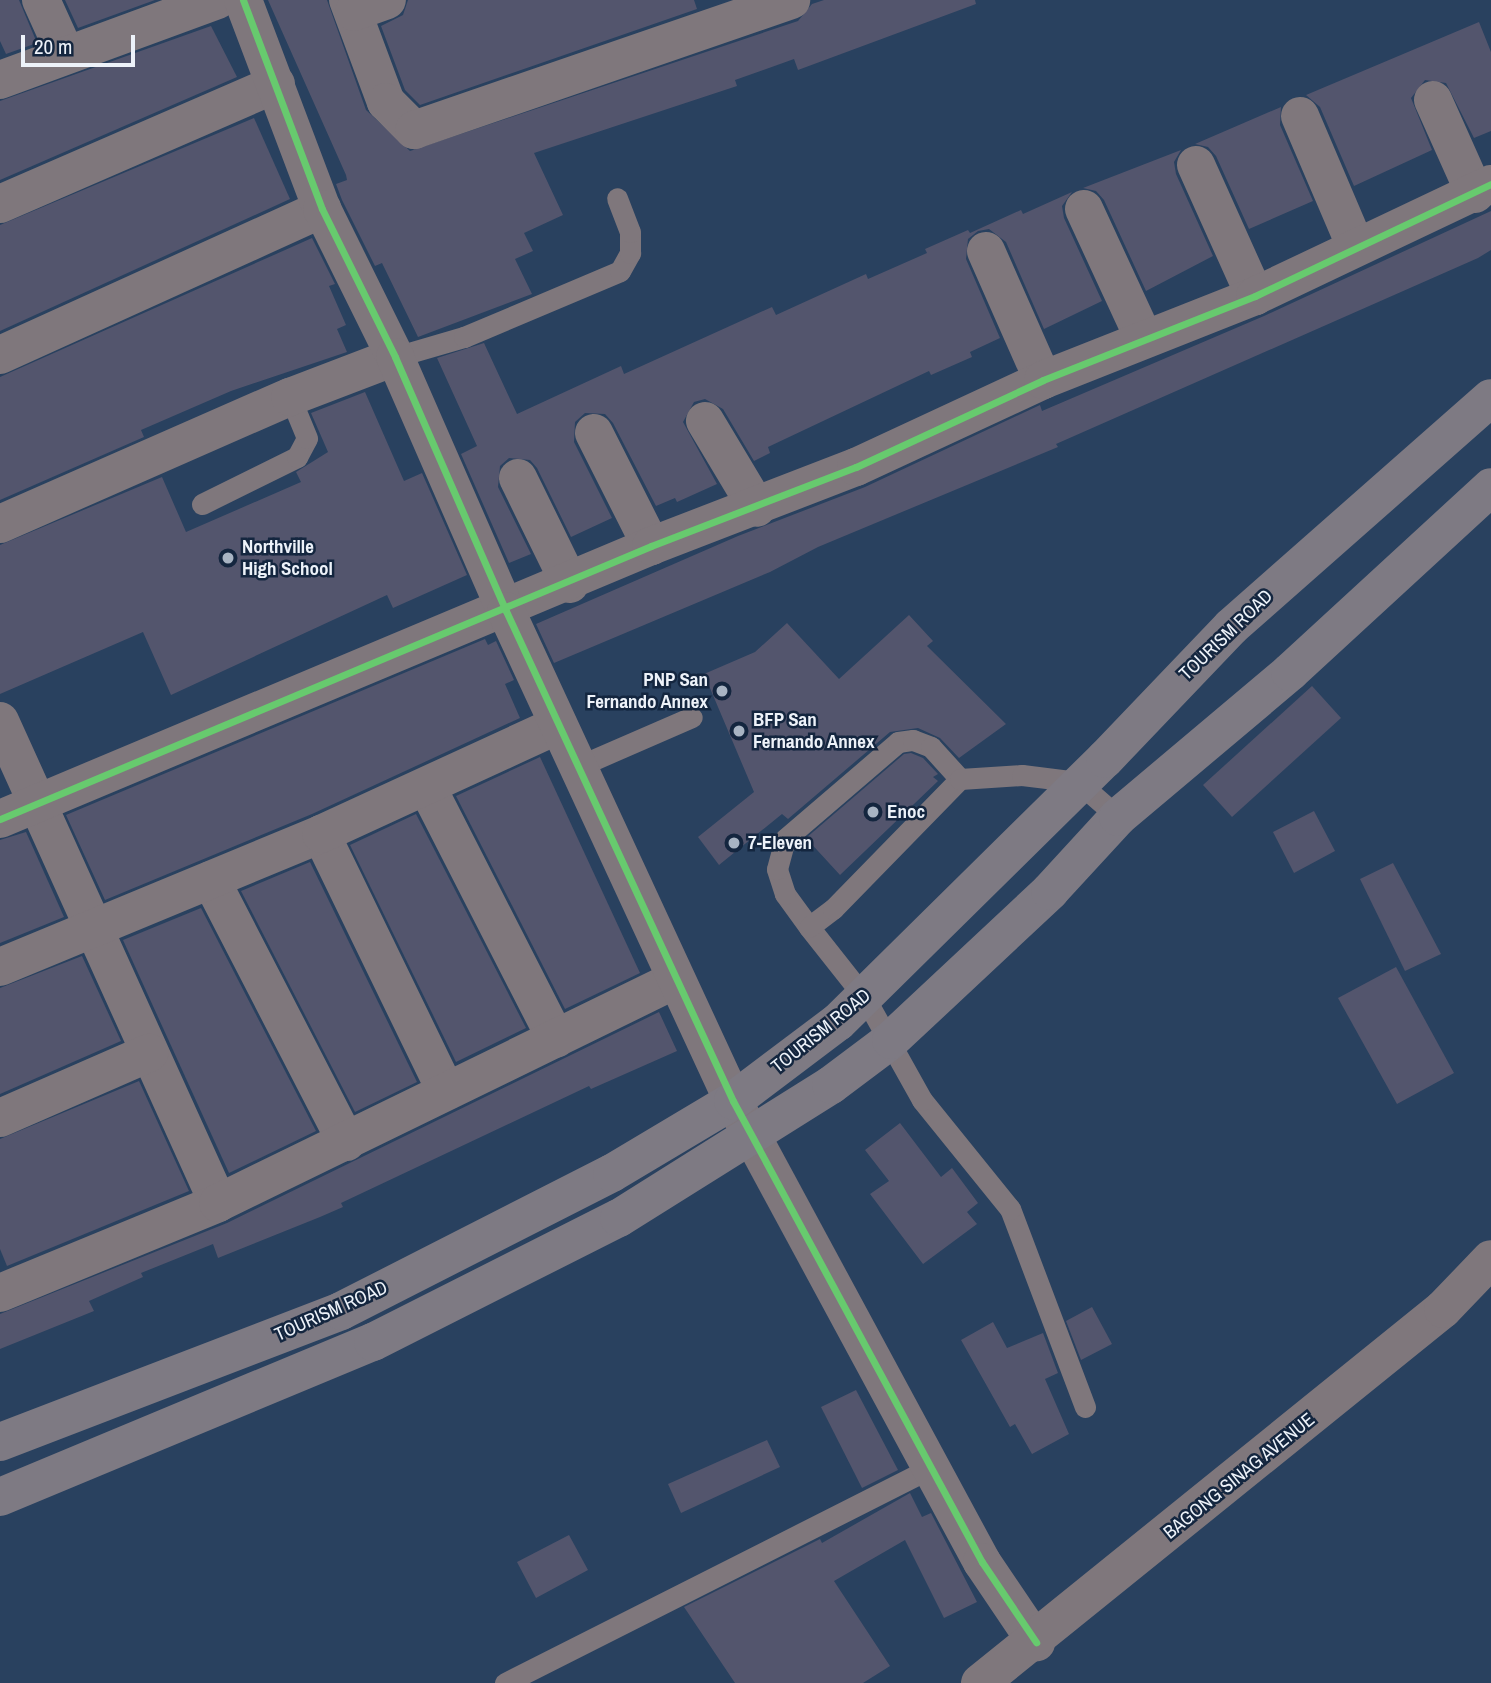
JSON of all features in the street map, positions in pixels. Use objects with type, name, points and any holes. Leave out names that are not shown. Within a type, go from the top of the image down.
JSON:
[{"type":"main road","name":"TOURISM ROAD","points":[[0,1442],[341,1311],[612,1173],[733,1101],[864,998],[1231,627],[1491,398]]},
{"type":"main road","points":[[0,1497],[373,1342],[619,1218],[751,1137],[891,1040],[1049,891],[1118,817],[1290,672],[1491,487]]},
{"type":"street","points":[[41,0],[65,53]]},
{"type":"street","points":[[0,80],[65,53],[218,0]]},
{"type":"street","points":[[243,0],[322,209],[395,358],[506,611],[733,1101],[982,1562],[1036,1642]]},
{"type":"street","points":[[363,4],[386,102],[414,130],[791,0]]},
{"type":"street","points":[[0,204],[276,84]]},
{"type":"street","points":[[0,819],[506,611],[651,546],[757,508],[1043,380],[1255,296],[1483,189],[1433,100]]},
{"type":"street","points":[[1300,116],[1356,247]]},
{"type":"street","points":[[1196,165],[1255,296]]},
{"type":"street","points":[[0,355],[322,209]]},
{"type":"street","points":[[1084,209],[1144,339]]},
{"type":"street","points":[[986,251],[1043,380]]},
{"type":"street","points":[[0,524],[290,397],[395,358]]},
{"type":"street","points":[[705,421],[757,508]]},
{"type":"street","points":[[594,433],[651,546]]},
{"type":"street","points":[[518,478],[569,584]]},
{"type":"street","points":[[0,721],[91,928],[218,1203]]},
{"type":"street","points":[[0,967],[321,834],[558,725]]},
{"type":"street","points":[[427,787],[556,1039]]},
{"type":"street","points":[[321,834],[446,1091]]},
{"type":"street","points":[[211,880],[346,1142]]},
{"type":"street","points":[[0,1293],[218,1203],[675,980]]},
{"type":"street","points":[[0,1118],[149,1053]]},
{"type":"street","name":"BAGONG SINAG AVENUE","points":[[980,1683],[1036,1642],[1443,1309],[1491,1259]]},
{"type":"lane","points":[[395,358],[464,337],[620,271],[630,253],[630,232],[617,198]]},
{"type":"lane","points":[[202,504],[298,457],[306,438],[290,397]]},
{"type":"lane","points":[[577,767],[692,717]]},
{"type":"lane","points":[[960,779],[930,747],[913,740],[898,742],[785,839],[777,869],[785,894],[864,998],[891,1040],[922,1100],[1010,1209],[1085,1407]]},
{"type":"lane","points":[[809,928],[833,909],[960,779],[1023,775],[1079,782],[1118,817]]},
{"type":"lane","points":[[505,1683],[931,1468]]},
{"type":"building","points":[[0,0],[19,0],[37,43],[6,54],[0,41]]},
{"type":"building","points":[[65,0],[155,0],[78,28]]},
{"type":"building","points":[[268,0],[327,0],[366,110],[410,151],[798,21],[812,4],[824,0],[975,0],[976,4],[798,70],[794,59],[735,80],[737,86],[534,153],[563,215],[524,233],[533,251],[515,259],[532,294],[418,337],[382,263],[375,266],[342,200],[336,184],[347,180],[346,175]]},
{"type":"building","points":[[408,0],[694,0],[697,9],[420,105],[405,90],[381,26],[403,15]]},
{"type":"building","points":[[1479,22],[1491,52],[1491,131],[1474,138],[1446,83],[1425,80],[1411,98],[1432,150],[1354,186],[1320,107],[1306,95]]},
{"type":"building","points":[[211,26],[237,77],[0,180],[0,101]]},
{"type":"building","points":[[1281,107],[1280,125],[1313,201],[1249,229],[1216,156],[1208,147],[1195,144]]},
{"type":"building","points":[[254,118],[290,199],[0,331],[0,225]]},
{"type":"building","points":[[1181,150],[1174,162],[1176,174],[1213,256],[1146,291],[1104,200],[1096,191],[1083,188]]},
{"type":"building","points":[[1072,192],[1062,206],[1064,218],[1102,301],[1044,329],[1006,242],[989,229],[978,231],[968,239],[966,259],[1000,338],[970,352],[972,357],[931,375],[929,371],[768,447],[770,453],[754,461],[723,409],[705,399],[694,402],[683,422],[717,484],[677,502],[675,498],[656,506],[613,423],[605,414],[585,413],[575,422],[574,442],[612,518],[571,537],[537,468],[530,460],[509,458],[500,466],[498,487],[531,554],[509,563],[461,454],[477,446],[437,358],[484,343],[517,414],[621,366],[624,374],[772,307],[776,315],[866,274],[868,279],[927,253],[925,249],[968,230],[970,233],[1021,210],[1023,214]]},
{"type":"building","points":[[1491,211],[1491,250],[1478,258],[1056,444],[1058,447],[818,547],[770,572],[554,663],[536,624],[738,536],[865,487],[1040,405],[1042,411],[1264,316]]},
{"type":"building","points":[[312,238],[335,284],[329,286],[346,325],[337,329],[347,352],[231,391],[141,430],[144,437],[0,500],[0,377]]},
{"type":"building","name":"Northville High School","points":[[365,392],[404,481],[422,473],[467,575],[393,608],[387,595],[171,695],[143,632],[0,694],[0,545],[162,477],[186,532],[301,482],[296,472],[328,452],[311,413]]},
{"type":"building","points":[[909,615],[933,641],[927,646],[1006,724],[959,758],[940,738],[918,728],[890,732],[788,819],[782,814],[719,865],[698,837],[754,792],[704,674],[755,652],[787,623],[839,679]]},
{"type":"building","points":[[485,639],[488,645],[496,641],[514,680],[505,684],[520,718],[312,814],[105,900],[66,815]]},
{"type":"building","points":[[1312,686],[1341,718],[1232,817],[1203,785]]},
{"type":"building","name":"Enoc","points":[[911,753],[923,758],[938,774],[933,777],[938,781],[840,875],[806,838],[904,754]]},
{"type":"building","points":[[540,757],[640,973],[565,1009],[456,796]]},
{"type":"building","points":[[1314,811],[1335,851],[1294,873],[1273,832]]},
{"type":"building","points":[[416,814],[526,1028],[456,1062],[350,845]]},
{"type":"building","points":[[26,832],[64,917],[0,943],[0,840]]},
{"type":"building","points":[[310,862],[417,1082],[355,1112],[241,891]]},
{"type":"building","points":[[1393,863],[1441,954],[1405,971],[1360,879]]},
{"type":"building","points":[[201,908],[316,1131],[229,1173],[123,940]]},
{"type":"building","points":[[82,956],[121,1041],[0,1094],[0,988]]},
{"type":"building","points":[[1396,967],[1454,1073],[1397,1104],[1338,998]]},
{"type":"building","points":[[659,1012],[677,1051],[591,1089],[589,1086],[341,1203],[343,1207],[320,1217],[218,1258],[213,1244],[141,1273],[143,1277],[89,1301],[94,1311],[0,1349],[0,1314],[227,1223]]},
{"type":"building","points":[[139,1081],[189,1191],[7,1266],[0,1249],[0,1139]]},
{"type":"building","points":[[900,1123],[941,1177],[952,1168],[978,1203],[967,1212],[977,1224],[923,1264],[870,1194],[889,1181],[865,1150]]},
{"type":"building","points":[[1092,1307],[1112,1344],[1081,1360],[1066,1321]]},
{"type":"building","points":[[993,1322],[1007,1348],[1043,1333],[1058,1373],[1045,1379],[1069,1434],[1032,1454],[1015,1424],[1010,1427],[961,1340]]},
{"type":"building","points":[[856,1390],[898,1470],[862,1488],[821,1407]]},
{"type":"building","points":[[767,1440],[780,1467],[681,1513],[668,1484]]},
{"type":"building","points":[[910,1493],[922,1517],[931,1513],[977,1602],[944,1618],[905,1540],[834,1581],[890,1666],[863,1683],[735,1683],[684,1607],[820,1539],[822,1543]]},
{"type":"building","points":[[569,1535],[588,1570],[536,1598],[517,1562]]},
{"type":"cycle path","points":[[243,0],[322,209],[395,357],[506,611],[733,1101],[982,1562],[1036,1642]]},
{"type":"cycle path","points":[[0,819],[651,546],[856,467],[1043,380],[1255,296],[1491,184]]},
{"type":"place","name":"Northville High School","points":[[228,558]]},
{"type":"place","name":"PNP San Fernando Annex","points":[[722,691]]},
{"type":"place","name":"BFP San Fernando Annex","points":[[739,731]]},
{"type":"place","name":"Enoc","points":[[873,812]]},
{"type":"place","name":"7-Eleven","points":[[734,843]]}]
